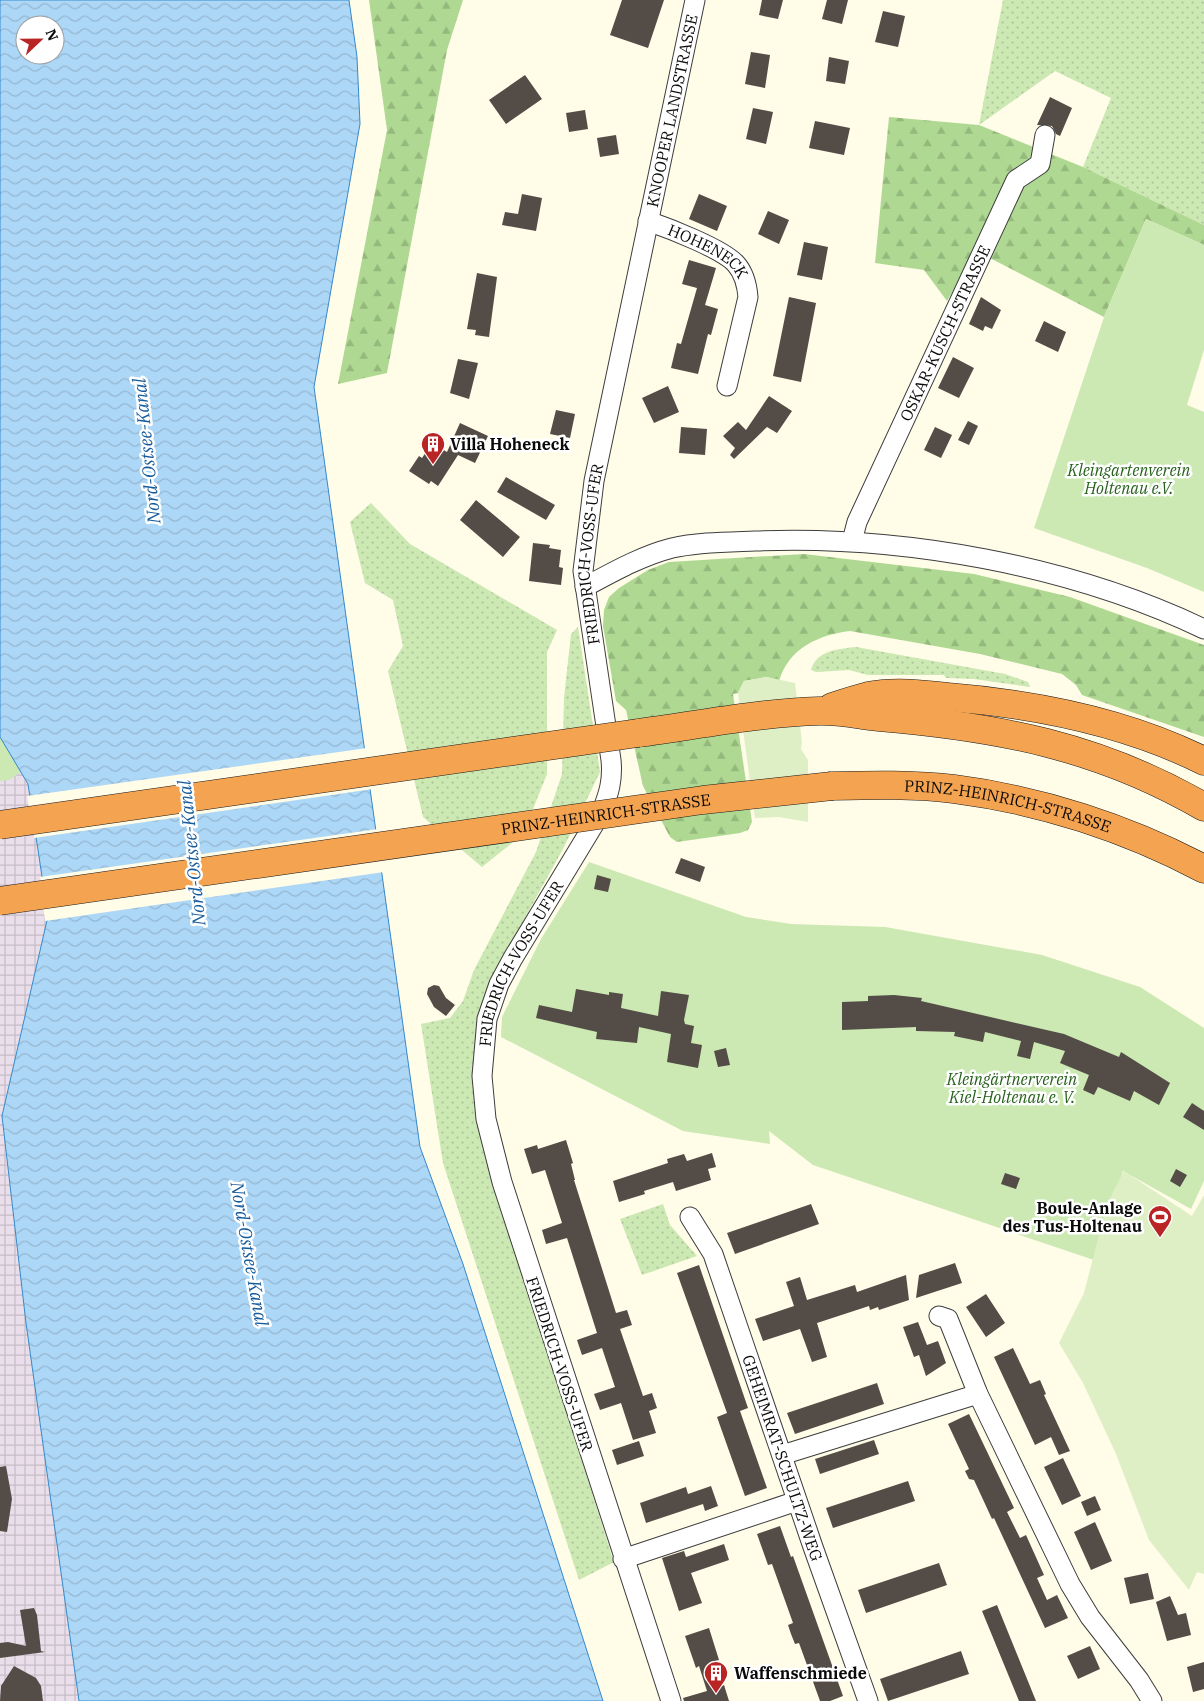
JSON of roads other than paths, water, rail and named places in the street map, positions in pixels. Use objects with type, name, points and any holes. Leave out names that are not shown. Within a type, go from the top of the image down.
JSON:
[{"type":"highway","points":[[0,825],[726,721],[821,710],[878,695],[920,694],[967,698],[1067,715],[1112,726],[1161,742],[1204,761]]},
{"type":"highway","points":[[821,710],[937,722],[1001,731],[1089,754],[1142,775],[1204,807]]},
{"type":"highway","name":"PRINZ-HEINRICH-STRASSE","points":[[0,901],[703,800],[832,786],[884,785],[953,789],[1018,800],[1116,830],[1204,869]]},
{"type":"street","name":"KNOOPER LANDSTRASSE","points":[[648,220],[695,0]]},
{"type":"street","name":"OSKAR-KUSCH-STRASSE","points":[[852,541],[857,522],[1016,180],[1040,164],[1045,136]]},
{"type":"street","name":"HOHENECK","points":[[648,220],[724,255],[736,264],[742,274],[747,286],[748,297],[727,386]]},
{"type":"street","name":"FRIEDRICH-VOSS-UFER","points":[[648,220],[594,484],[583,553],[586,591],[611,760],[612,776],[610,791],[602,811],[499,984],[487,1019],[482,1076],[486,1119],[502,1182],[623,1559],[671,1701]]},
{"type":"street","points":[[586,591],[642,558],[672,548],[712,543],[783,540],[852,541],[942,551],[1037,571],[1115,594],[1204,629]]},
{"type":"street","name":"GEHEIMRAT-SCHULTZ-WEG","points":[[690,1217],[714,1254],[797,1500],[868,1701]]},
{"type":"street","points":[[939,1316],[948,1319],[978,1394],[987,1409],[1070,1584],[1090,1617],[1139,1680],[1152,1701]]},
{"type":"street","points":[[782,1455],[978,1394]]},
{"type":"street","points":[[623,1559],[797,1500]]},
{"type":"water","name":"Nord-Ostsee-Kanal","points":[[0,0],[349,0],[357,57],[360,124],[314,387],[420,1147],[463,1264],[603,1701],[79,1701],[26,1323],[2,1116],[48,916],[28,784],[0,737]]},
{"type":"place","name":"Villa Hoheneck","points":[[433,465]]},
{"type":"place","name":"Boule-Anlage des Tus-Holtenau","points":[[1160,1238]]},
{"type":"place","name":"Waffenschmiede","points":[[716,1694]]},
{"type":"park label","name":"Kleingartenverein Holtenau e.V.","points":[[1129,479]]},
{"type":"park label","name":"Kleingärtnerverein Kiel-Holtenau e. V.","points":[[1012,1088]]}]
